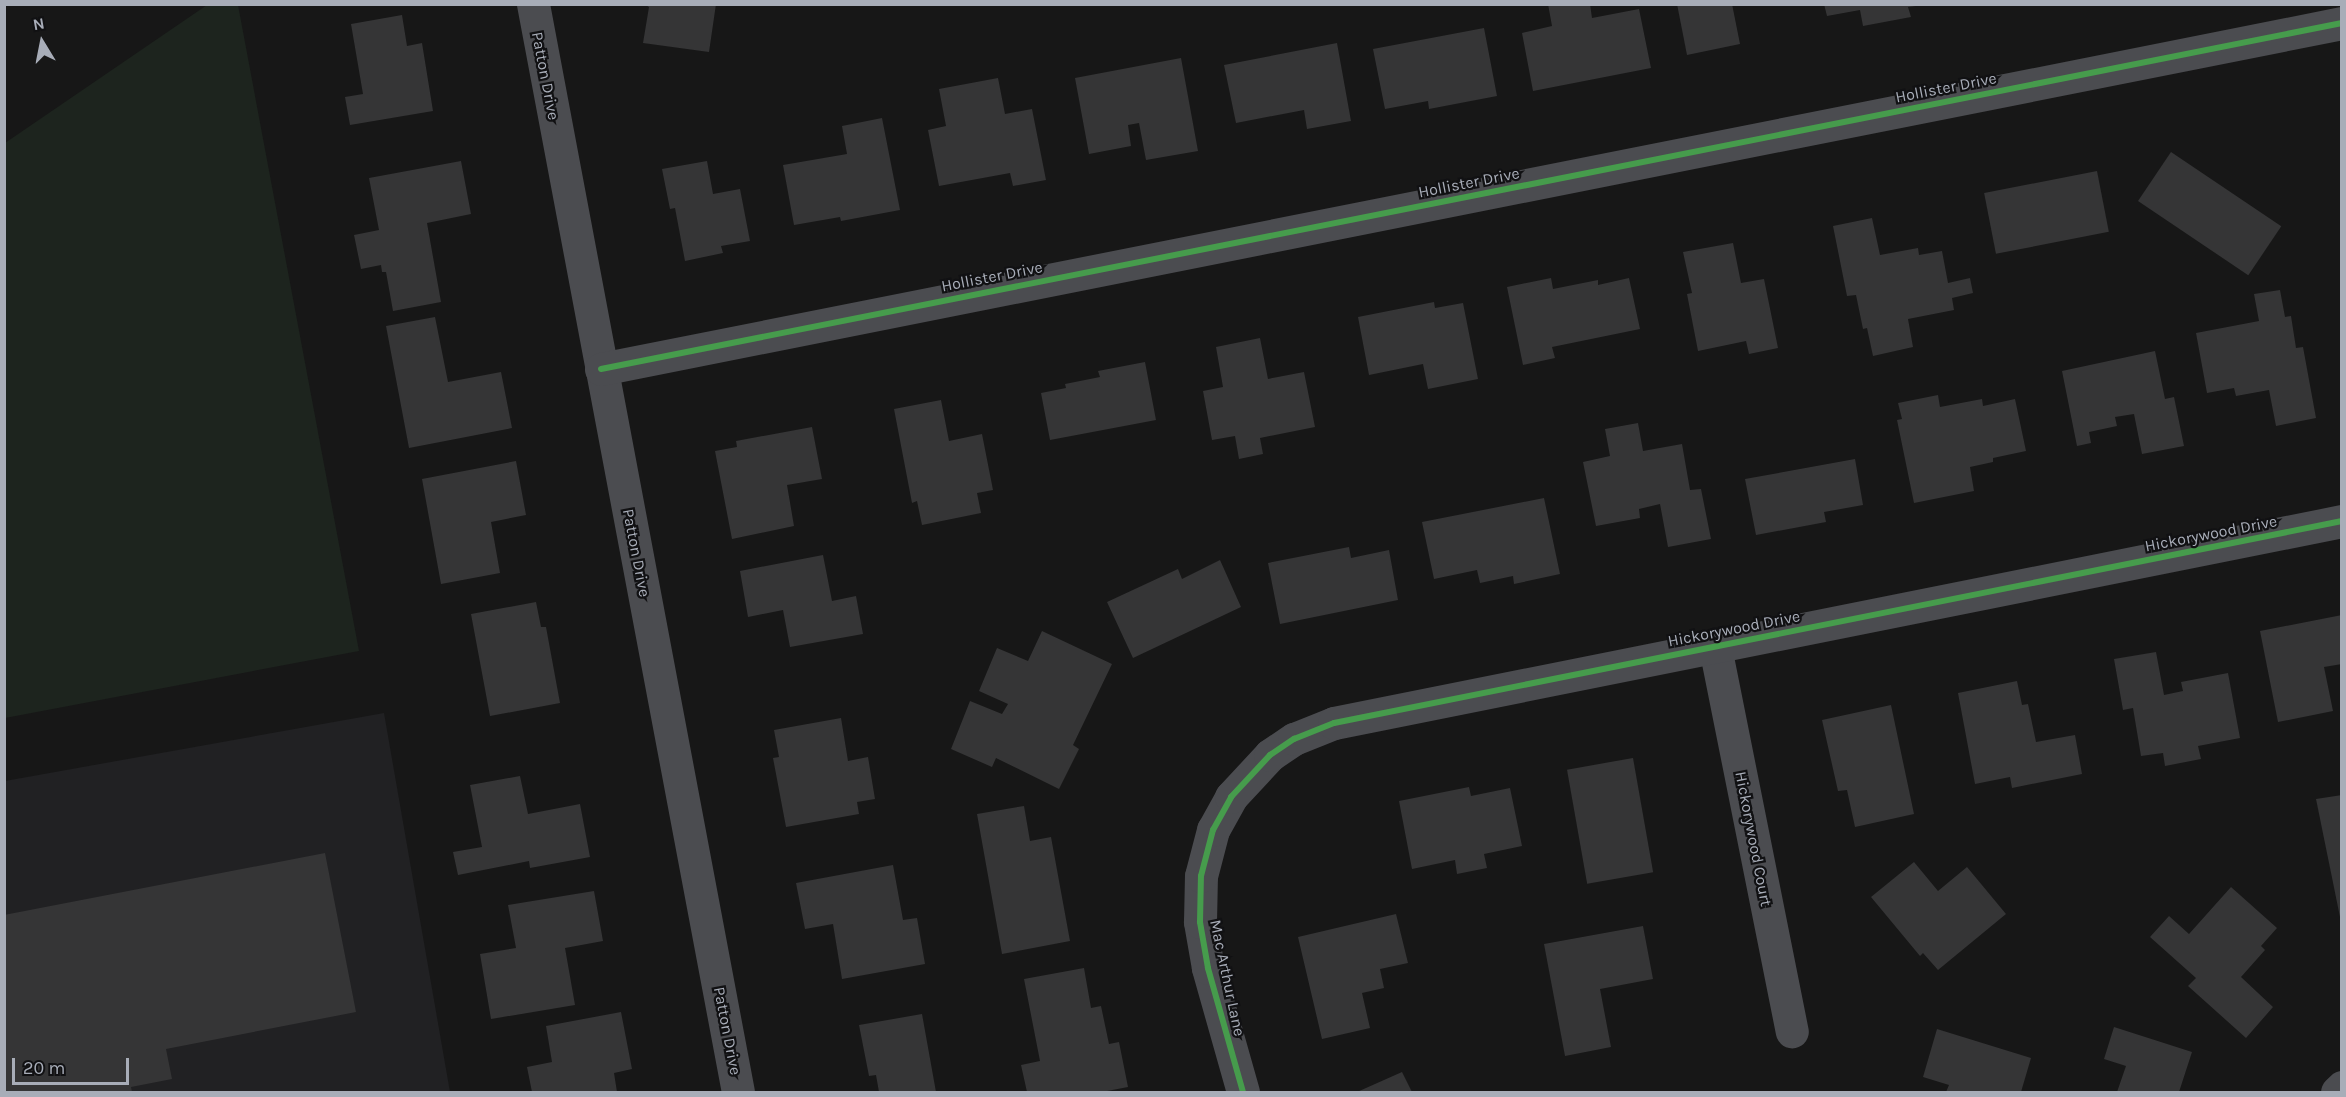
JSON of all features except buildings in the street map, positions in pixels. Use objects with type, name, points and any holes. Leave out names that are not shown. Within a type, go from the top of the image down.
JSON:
[{"type":"street","name":"Patton Drive","points":[[533,9],[738,1092]]},
{"type":"street","name":"Hollister Drive","points":[[602,369],[2341,23]]},
{"type":"street","name":"Hickorywood Drive","points":[[1203,867],[1214,830],[1231,797],[1270,755],[1294,739],[1334,723],[2342,521]]},
{"type":"street","name":"Hickorywood Court","points":[[1714,647],[1792,1031]]},
{"type":"street","name":"Mac Arthur Lane","points":[[1203,867],[1199,913],[1208,968],[1243,1092]]},
{"type":"street","points":[[2337,1092],[2342,1087]]},
{"type":"shaded area","points":[[207,5],[238,5],[359,651],[5,718],[5,143]]},
{"type":"shaded area","points":[[384,713],[450,1092],[5,1092],[5,781]]},
{"type":"cycle path","points":[[601,369],[2342,23]]},
{"type":"cycle path","points":[[1243,1092],[1208,968],[1200,922],[1201,876],[1213,830],[1231,797],[1270,755],[1294,739],[1334,723],[2342,521]]}]
